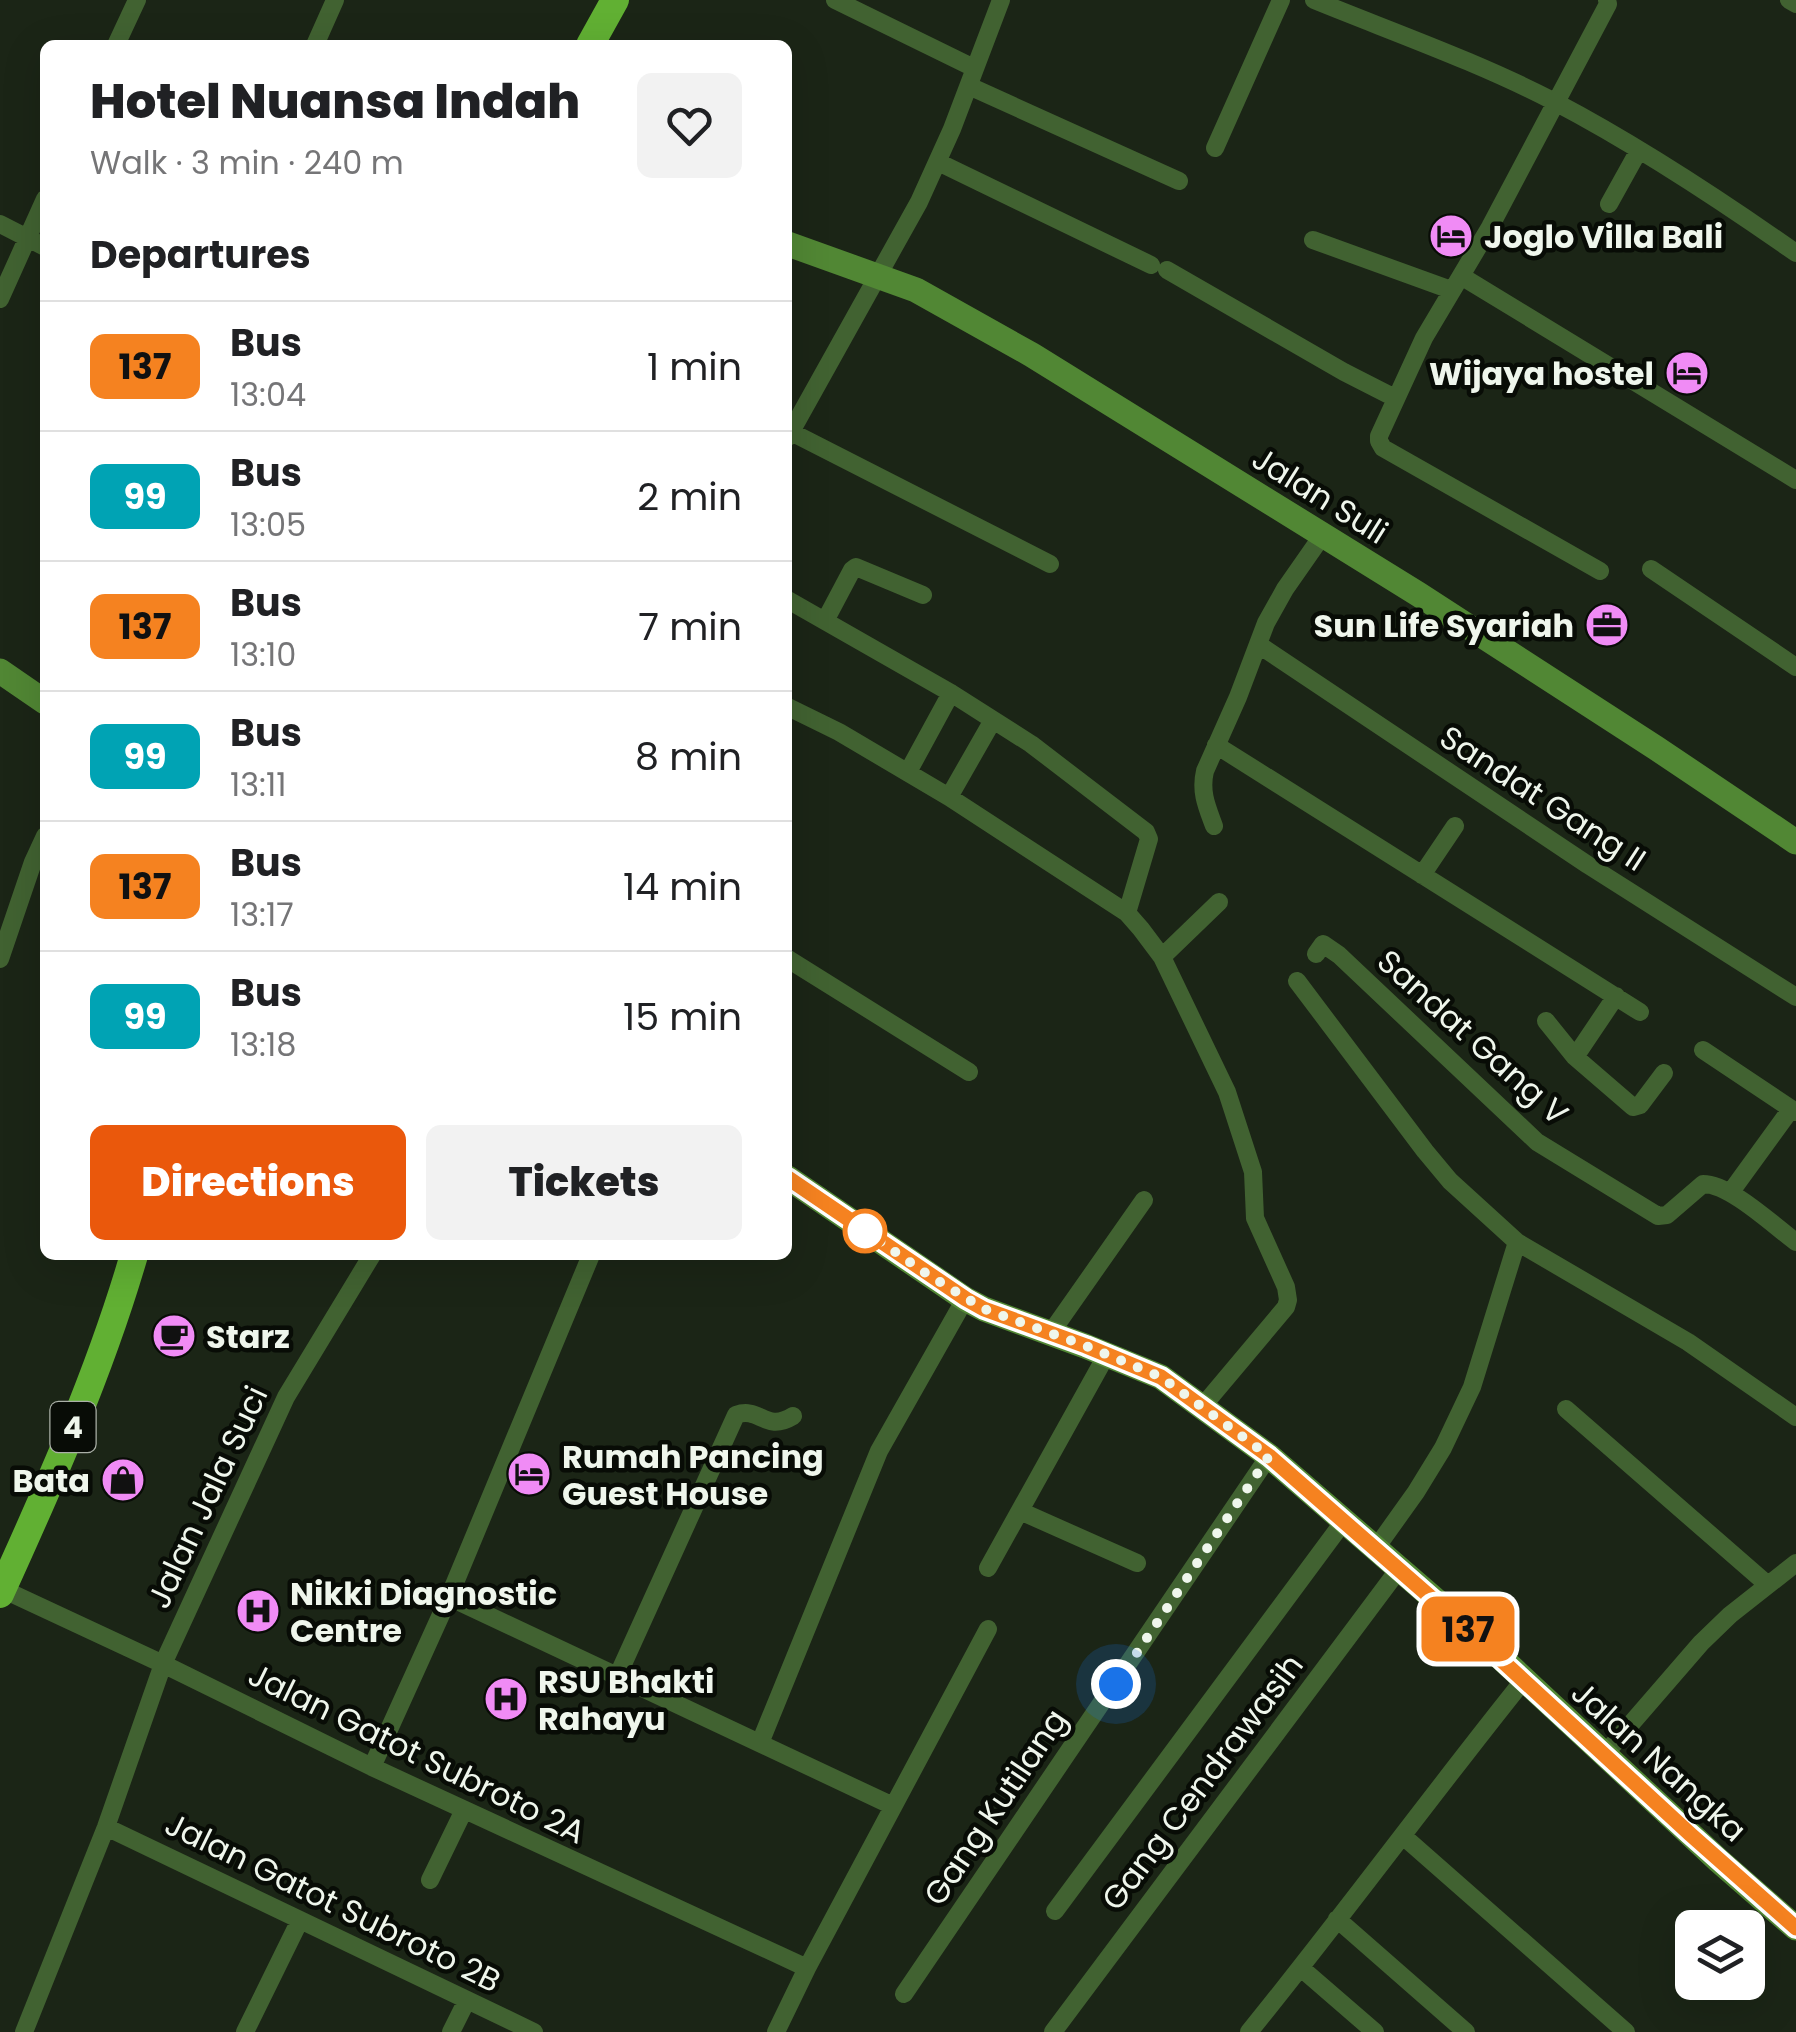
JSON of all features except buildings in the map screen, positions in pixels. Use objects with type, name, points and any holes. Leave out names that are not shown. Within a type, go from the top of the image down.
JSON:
[{"type":"highway","points":[[593,40],[615,0]]},
{"type":"highway","name":"4","points":[[1,1590],[76,1419],[118,1310],[133,1260]]},
{"type":"main road","name":"Jalan Suli","points":[[792,245],[916,290],[1032,355],[1450,614],[1796,842]]},
{"type":"main road","points":[[0,670],[40,698]]},
{"type":"main road","name":"Jalan Nangka","points":[[792,1181],[966,1299],[1161,1377],[1269,1456],[1484,1644],[1796,1928]]},
{"type":"street","points":[[118,40],[137,0]]},
{"type":"street","points":[[317,40],[335,0]]},
{"type":"street","points":[[834,0],[972,77],[1178,181]]},
{"type":"street","points":[[792,429],[919,202],[1000,0]]},
{"type":"street","points":[[1215,148],[1281,0]]},
{"type":"street","points":[[1314,0],[1554,102],[1739,212],[1796,253]]},
{"type":"street","points":[[1600,571],[1383,448],[1379,436],[1395,398],[1490,227],[1607,0]]},
{"type":"street","points":[[1789,0],[1796,4]]},
{"type":"street","points":[[1609,204],[1639,150]]},
{"type":"street","points":[[938,162],[1159,268],[1395,398]]},
{"type":"street","points":[[0,299],[40,210]]},
{"type":"street","points":[[0,224],[40,244]]},
{"type":"street","points":[[1314,240],[1456,283],[1796,480]]},
{"type":"street","points":[[792,435],[1050,564]]},
{"type":"street","points":[[1214,826],[1204,802],[1202,784],[1216,745],[1266,623],[1322,536]]},
{"type":"street","points":[[825,621],[856,567],[924,595]]},
{"type":"street","points":[[1650,568],[1796,667]]},
{"type":"street","points":[[792,602],[951,693],[1031,744],[1146,832],[1149,839],[1126,913]]},
{"type":"street","name":"Sandat Gang II","points":[[1258,645],[1588,865],[1796,997]]},
{"type":"street","points":[[908,772],[951,693]]},
{"type":"street","points":[[792,709],[949,797],[1126,913],[1162,958],[1227,1092],[1252,1172],[1254,1218],[1286,1287],[1288,1300],[1202,1407]]},
{"type":"street","points":[[949,797],[993,720]]},
{"type":"street","points":[[1216,745],[1640,1012]]},
{"type":"street","points":[[1422,875],[1454,826]]},
{"type":"street","points":[[0,959],[40,847]]},
{"type":"street","points":[[1162,958],[1219,902]]},
{"type":"street","name":"Sandat Gang V","points":[[1316,954],[1324,944],[1340,955],[1537,1142],[1658,1216],[1667,1215],[1703,1184],[1710,1183],[1730,1193]]},
{"type":"street","points":[[792,961],[969,1072]]},
{"type":"street","points":[[1297,981],[1450,1181],[1517,1242],[1688,1342],[1796,1417]]},
{"type":"street","points":[[1575,1057],[1616,996]]},
{"type":"street","points":[[1546,1021],[1575,1057],[1636,1107],[1664,1073]]},
{"type":"street","points":[[1703,1050],[1793,1110],[1730,1193],[1796,1242]]},
{"type":"street","points":[[1050,1334],[1144,1200]]},
{"type":"street","points":[[1376,1548],[1443,1448],[1472,1386],[1517,1242]]},
{"type":"street","name":"Jalan Jala Suci","points":[[24,2032],[106,1827],[163,1664],[286,1397],[369,1260]]},
{"type":"street","points":[[372,1767],[449,1597],[589,1260]]},
{"type":"street","points":[[760,1743],[879,1450],[966,1299]]},
{"type":"street","points":[[988,1568],[1106,1354]]},
{"type":"street","points":[[1566,1409],[1768,1585]]},
{"type":"street","points":[[618,1675],[733,1420],[739,1413],[748,1412],[781,1424],[793,1416]]},
{"type":"street","name":"Gang Kutilang","points":[[904,1994],[1269,1456]]},
{"type":"street","points":[[1020,1510],[1138,1563]]},
{"type":"street","points":[[1055,1911],[1344,1521]]},
{"type":"street","points":[[1604,1755],[1701,1643],[1796,1562]]},
{"type":"street","name":"Gang Cendrawasih","points":[[1053,2032],[1399,1569]]},
{"type":"street","name":"Jalan Gatot Subroto 2A","points":[[1,1590],[807,1968]]},
{"type":"street","points":[[449,1597],[893,1806]]},
{"type":"street","points":[[776,2032],[988,1628]]},
{"type":"street","points":[[1250,2032],[1523,1681]]},
{"type":"street","points":[[430,1880],[464,1810]]},
{"type":"street","name":"Jalan Gatot Subroto 2B","points":[[106,1827],[534,2032]]},
{"type":"street","points":[[1403,1836],[1626,2032]]},
{"type":"street","points":[[1337,1919],[1466,2032]]},
{"type":"street","points":[[245,2032],[300,1920]]},
{"type":"street","points":[[1301,1968],[1375,2032]]},
{"type":"street","points":[[452,2032],[467,2000]]},
{"type":"bus line","name":"137","points":[[792,1181],[966,1299],[1161,1377],[1269,1456],[1484,1644],[1796,1928]]},
{"type":"place","name":"Joglo Villa Bali","points":[[1451,236]]},
{"type":"place","name":"Wijaya hostel","points":[[1687,373]]},
{"type":"place","name":"Sun Life Syariah","points":[[1607,625]]},
{"type":"place","name":"Starz","points":[[174,1336]]},
{"type":"place","name":"Rumah Pancing Guest House","points":[[529,1474]]},
{"type":"place","name":"Bata","points":[[123,1480]]},
{"type":"place","name":"Nikki Diagnostic Centre","points":[[258,1611]]},
{"type":"place","name":"RSU Bhakti Rahayu","points":[[506,1699]]},
{"type":"route","points":[[865,1231],[858,1226],[984,1309],[1161,1377],[1269,1456],[1116,1684]]}]
